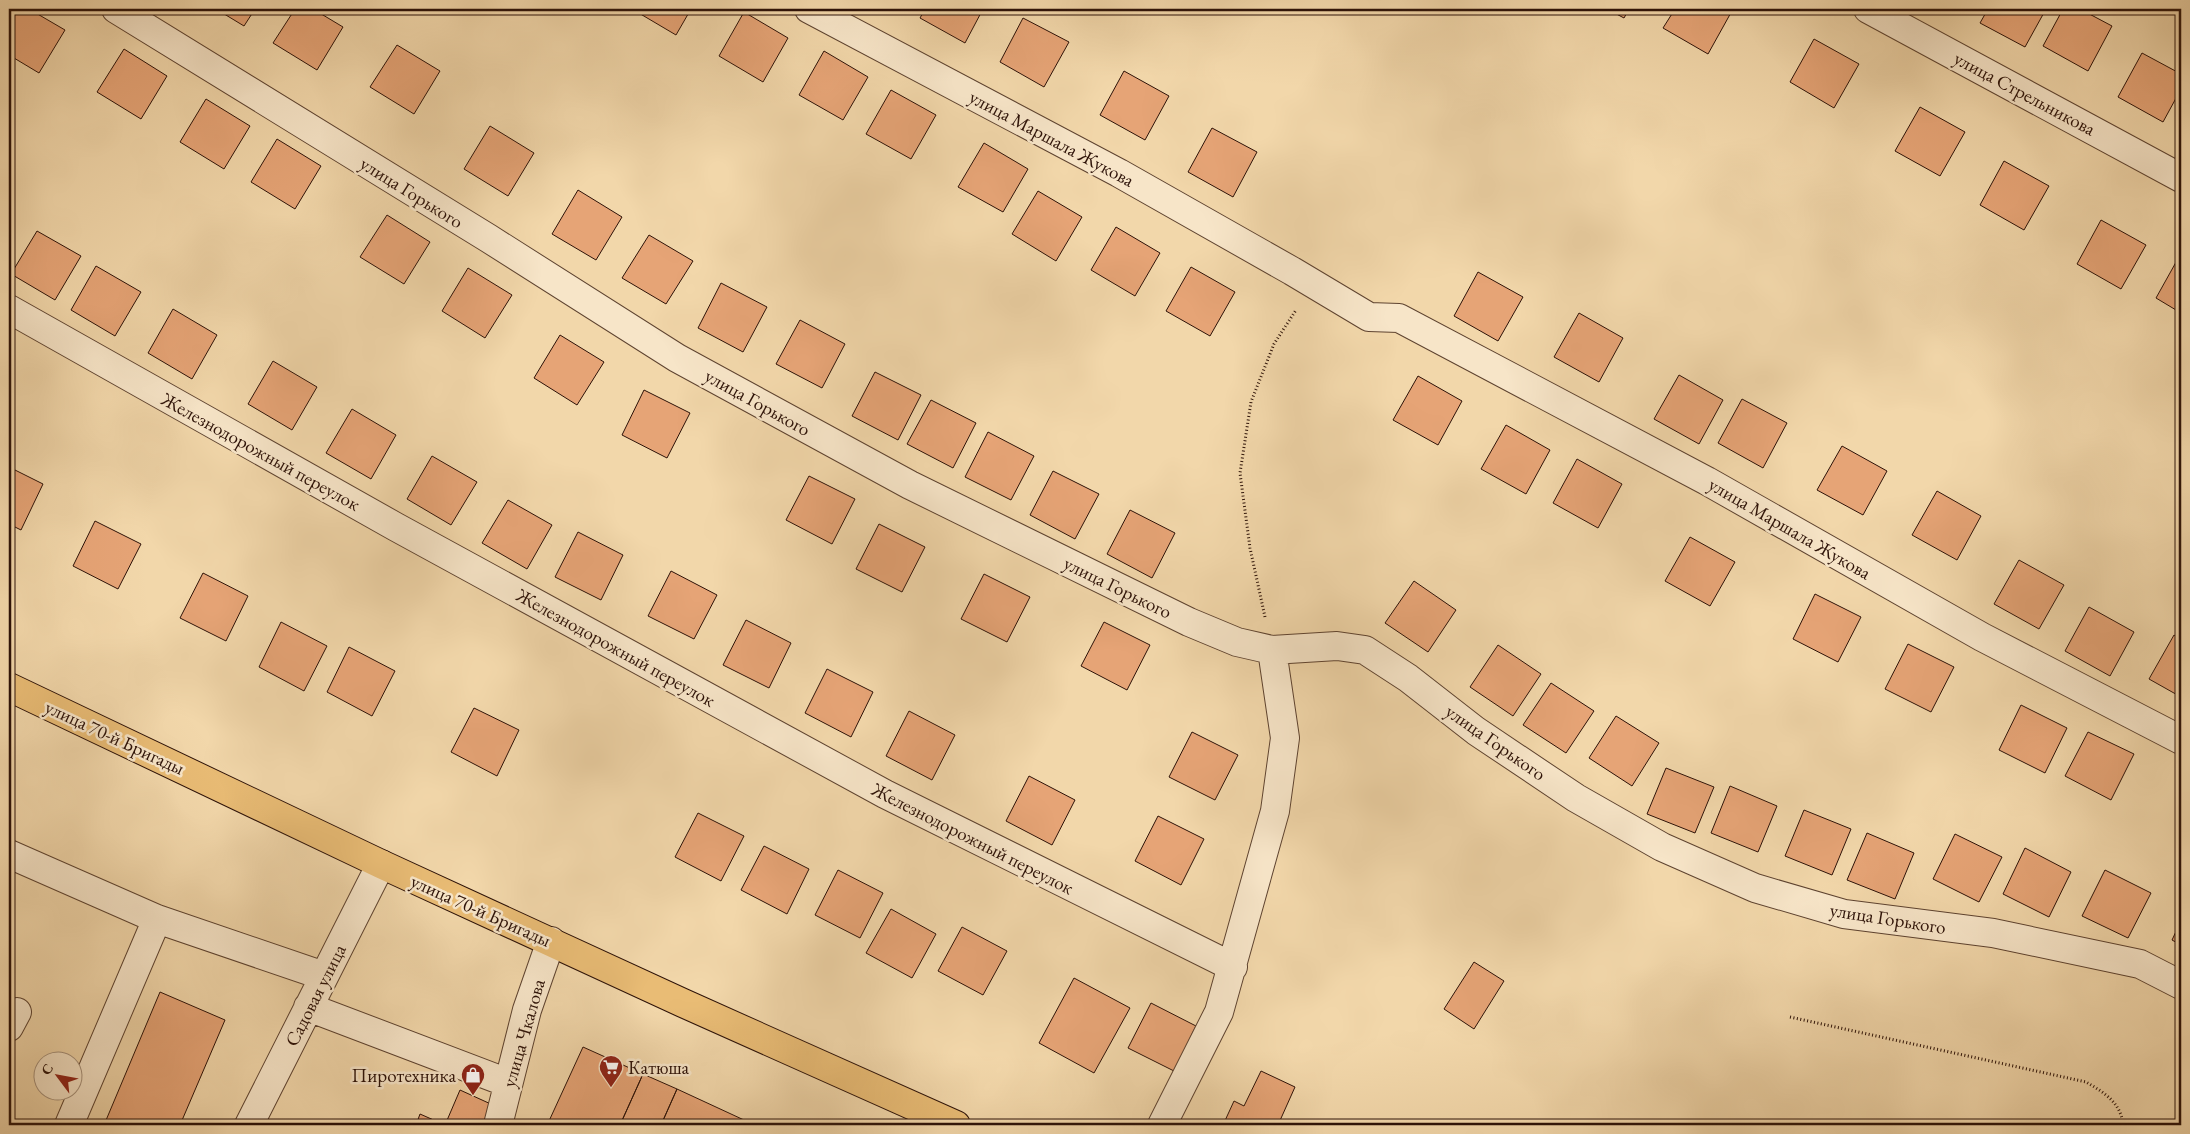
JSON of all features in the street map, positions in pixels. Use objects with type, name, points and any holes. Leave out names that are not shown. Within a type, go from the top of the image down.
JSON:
[{"type":"main road","name":"улица 70-й Бригады","points":[[9,687],[381,864],[691,1007],[956,1125]]},
{"type":"street","name":"улица Горького","points":[[116,9],[488,238],[677,358],[910,485],[1189,622],[1237,642],[1272,650],[1337,646],[1365,650],[1408,678],[1476,730],[1576,798],[1662,847],[1755,888],[1844,914],[1993,933],[2140,964],[2181,985]]},
{"type":"street","name":"улица Маршала Жукова","points":[[809,9],[1119,174],[1369,317],[1399,318],[1707,481],[1982,637],[2181,740]]},
{"type":"street","name":"улица Стрельникова","points":[[1868,9],[2181,178]]},
{"type":"street","name":"Железнодорожный переулок","points":[[9,309],[405,532],[884,794],[1232,967]]},
{"type":"street","points":[[1162,1125],[1219,1012],[1275,811],[1285,738],[1272,650]]},
{"type":"street","points":[[9,854],[157,919],[324,976]]},
{"type":"street","name":"Садовая улица","points":[[249,1125],[381,864]]},
{"type":"street","points":[[69,1125],[157,919]]},
{"type":"street","name":"улица Чкалова","points":[[498,1125],[528,1010],[551,941]]},
{"type":"street","points":[[308,1007],[508,1083]]},
{"type":"path","points":[[1272,650],[1250,548],[1240,473],[1251,402],[1302,278]]},
{"type":"path","points":[[1790,1017],[2086,1082],[2111,1097],[2123,1120],[2123,1125]]},
{"type":"building","points":[[17,9],[29,9],[65,30],[39,73],[9,55],[9,23]]},
{"type":"building","points":[[216,9],[255,9],[244,26]]},
{"type":"building","points":[[295,9],[313,9],[343,27],[317,70],[273,43]]},
{"type":"building","points":[[632,9],[691,9],[676,35]]},
{"type":"building","points":[[925,9],[983,9],[965,43],[920,18]]},
{"type":"building","points":[[1607,9],[1629,9],[1624,18]]},
{"type":"building","points":[[1675,9],[1733,9],[1708,54],[1663,28]]},
{"type":"building","points":[[1960,9],[1972,9],[1969,14]]},
{"type":"building","points":[[1988,9],[2046,9],[2025,47],[1980,23]]},
{"type":"building","points":[[2063,9],[2080,9],[2112,26],[2088,71],[2043,46]]},
{"type":"building","points":[[744,12],[788,38],[763,82],[719,56]]},
{"type":"building","points":[[1023,18],[1069,42],[1044,87],[1000,62]]},
{"type":"building","points":[[1814,39],[1859,64],[1834,108],[1790,82]]},
{"type":"building","points":[[397,45],[440,71],[414,114],[370,87]]},
{"type":"building","points":[[124,49],[167,76],[141,119],[97,92]]},
{"type":"building","points":[[824,51],[868,77],[843,120],[799,95]]},
{"type":"building","points":[[2142,53],[2181,74],[2181,89],[2163,122],[2118,97]]},
{"type":"building","points":[[1124,71],[1169,96],[1145,140],[1100,115]]},
{"type":"building","points":[[891,90],[936,115],[911,159],[866,134]]},
{"type":"building","points":[[206,99],[250,126],[224,169],[180,142]]},
{"type":"building","points":[[1920,107],[1965,132],[1940,176],[1895,151]]},
{"type":"building","points":[[490,126],[534,153],[508,196],[464,169]]},
{"type":"building","points":[[1212,128],[1257,152],[1233,197],[1188,172]]},
{"type":"building","points":[[277,139],[321,166],[295,209],[251,182]]},
{"type":"building","points":[[984,143],[1028,169],[1003,212],[958,187]]},
{"type":"building","points":[[2004,161],[2049,186],[2024,230],[1980,205]]},
{"type":"building","points":[[578,190],[622,217],[596,260],[552,234]]},
{"type":"building","points":[[1038,191],[1082,217],[1056,261],[1012,234]]},
{"type":"building","points":[[387,215],[430,242],[404,284],[360,257]]},
{"type":"building","points":[[2101,220],[2146,245],[2121,289],[2077,264]]},
{"type":"building","points":[[1116,227],[1160,253],[1135,296],[1091,270]]},
{"type":"building","points":[[37,231],[81,256],[55,300],[11,274]]},
{"type":"building","points":[[649,235],[693,261],[666,304],[622,278]]},
{"type":"building","points":[[2181,255],[2181,313],[2156,298]]},
{"type":"building","points":[[96,266],[141,292],[115,336],[71,310]]},
{"type":"building","points":[[1191,267],[1235,292],[1210,336],[1166,311]]},
{"type":"building","points":[[468,268],[512,295],[485,338],[442,311]]},
{"type":"building","points":[[1478,272],[1523,297],[1498,341],[1454,316]]},
{"type":"building","points":[[721,283],[767,307],[743,352],[698,328]]},
{"type":"building","points":[[173,309],[217,335],[192,379],[148,353]]},
{"type":"building","points":[[1579,313],[1623,338],[1599,382],[1554,357]]},
{"type":"building","points":[[800,320],[845,344],[822,388],[776,364]]},
{"type":"building","points":[[560,335],[604,362],[577,405],[534,378]]},
{"type":"building","points":[[273,361],[317,387],[292,430],[248,404]]},
{"type":"building","points":[[875,372],[921,395],[898,440],[852,416]]},
{"type":"building","points":[[1679,375],[1723,400],[1699,444],[1654,419]]},
{"type":"building","points":[[1418,376],[1462,401],[1438,445],[1393,420]]},
{"type":"building","points":[[644,390],[690,413],[667,458],[622,435]]},
{"type":"building","points":[[1742,399],[1787,423],[1763,468],[1718,443]]},
{"type":"building","points":[[931,400],[976,423],[953,468],[907,444]]},
{"type":"building","points":[[352,409],[396,435],[371,479],[326,453]]},
{"type":"building","points":[[1506,425],[1550,450],[1526,494],[1481,469]]},
{"type":"building","points":[[988,432],[1034,456],[1011,500],[965,477]]},
{"type":"building","points":[[1842,446],[1887,471],[1863,515],[1817,490]]},
{"type":"building","points":[[432,456],[477,482],[451,525],[407,499]]},
{"type":"building","points":[[1577,459],[1622,484],[1598,528],[1553,503]]},
{"type":"building","points":[[9,467],[43,484],[21,530],[9,524]]},
{"type":"building","points":[[1053,471],[1099,494],[1075,539],[1030,515]]},
{"type":"building","points":[[809,476],[855,499],[832,544],[786,520]]},
{"type":"building","points":[[1937,491],[1981,516],[1957,560],[1912,535]]},
{"type":"building","points":[[508,500],[552,525],[527,569],[482,543]]},
{"type":"building","points":[[1130,510],[1175,533],[1152,578],[1107,554]]},
{"type":"building","points":[[95,521],[141,544],[118,589],[73,566]]},
{"type":"building","points":[[879,524],[925,547],[902,592],[856,569]]},
{"type":"building","points":[[578,532],[623,555],[601,600],[555,577]]},
{"type":"building","points":[[1690,537],[1735,562],[1710,606],[1665,581]]},
{"type":"building","points":[[2019,560],[2064,585],[2039,629],[1994,604]]},
{"type":"building","points":[[671,571],[717,595],[694,639],[648,616]]},
{"type":"building","points":[[203,573],[248,596],[226,641],[180,618]]},
{"type":"building","points":[[984,574],[1030,597],[1007,642],[961,619]]},
{"type":"building","points":[[1414,581],[1456,610],[1428,652],[1385,623]]},
{"type":"building","points":[[1815,594],[1861,617],[1838,662],[1793,639]]},
{"type":"building","points":[[2089,607],[2134,632],[2110,676],[2065,651]]},
{"type":"building","points":[[746,620],[791,643],[769,688],[723,665]]},
{"type":"building","points":[[281,622],[327,646],[304,691],[259,667]]},
{"type":"building","points":[[1104,622],[1150,645],[1127,690],[1081,666]]},
{"type":"building","points":[[2174,635],[2181,640],[2181,697],[2149,679]]},
{"type":"building","points":[[1908,644],[1954,667],[1931,712],[1885,689]]},
{"type":"building","points":[[1498,645],[1541,674],[1513,716],[1470,687]]},
{"type":"building","points":[[349,647],[395,671],[372,716],[327,692]]},
{"type":"building","points":[[827,669],[873,692],[851,737],[805,713]]},
{"type":"building","points":[[1551,683],[1594,711],[1566,753],[1523,725]]},
{"type":"building","points":[[2021,705],[2067,728],[2045,773],[1999,750]]},
{"type":"building","points":[[474,708],[519,730],[497,776],[451,752]]},
{"type":"building","points":[[909,711],[955,735],[932,780],[886,756]]},
{"type":"building","points":[[1616,716],[1659,743],[1632,786],[1589,758]]},
{"type":"building","points":[[1192,732],[1238,755],[1215,800],[1169,777]]},
{"type":"building","points":[[2088,732],[2134,754],[2111,800],[2065,776]]},
{"type":"building","points":[[1666,768],[1714,787],[1695,833],[1647,814]]},
{"type":"building","points":[[1029,776],[1075,800],[1052,845],[1006,821]]},
{"type":"building","points":[[1730,786],[1777,806],[1758,852],[1711,833]]},
{"type":"building","points":[[1804,810],[1851,829],[1832,875],[1785,856]]},
{"type":"building","points":[[698,813],[744,836],[721,881],[675,857]]},
{"type":"building","points":[[1158,816],[1204,839],[1181,885],[1135,861]]},
{"type":"building","points":[[1867,833],[1914,853],[1895,899],[1847,880]]},
{"type":"building","points":[[1955,834],[2002,857],[1979,902],[1933,879]]},
{"type":"building","points":[[764,846],[809,869],[787,914],[741,890]]},
{"type":"building","points":[[2025,848],[2071,872],[2049,917],[2003,894]]},
{"type":"building","points":[[838,870],[883,893],[860,938],[815,915]]},
{"type":"building","points":[[2105,870],[2151,893],[2128,938],[2082,916]]},
{"type":"building","points":[[891,909],[936,934],[912,978],[866,953]]},
{"type":"building","points":[[2181,921],[2181,945],[2172,940]]},
{"type":"building","points":[[962,927],[1007,951],[983,995],[938,971]]},
{"type":"building","points":[[1474,962],[1504,981],[1474,1029],[1444,1009]]},
{"type":"building","points":[[1074,978],[1130,1008],[1094,1073],[1039,1043]]},
{"type":"building","points":[[160,992],[225,1020],[180,1125],[104,1125]]},
{"type":"building","points":[[1151,1003],[1196,1026],[1174,1071],[1128,1048]]},
{"type":"building","points":[[583,1047],[643,1074],[620,1125],[560,1125],[549,1121]]},
{"type":"building","points":[[1261,1071],[1295,1087],[1278,1125],[1223,1125],[1234,1101],[1244,1106]]},
{"type":"building","points":[[643,1074],[677,1089],[661,1125],[620,1125]]},
{"type":"building","points":[[677,1089],[744,1120],[742,1125],[661,1125]]},
{"type":"building","points":[[460,1090],[493,1105],[484,1125],[445,1125]]},
{"type":"building","points":[[420,1114],[445,1125],[416,1125]]},
{"type":"place","name":"Катюша","points":[[611,1088]]},
{"type":"place","name":"Пиротехника","points":[[473,1096]]}]
